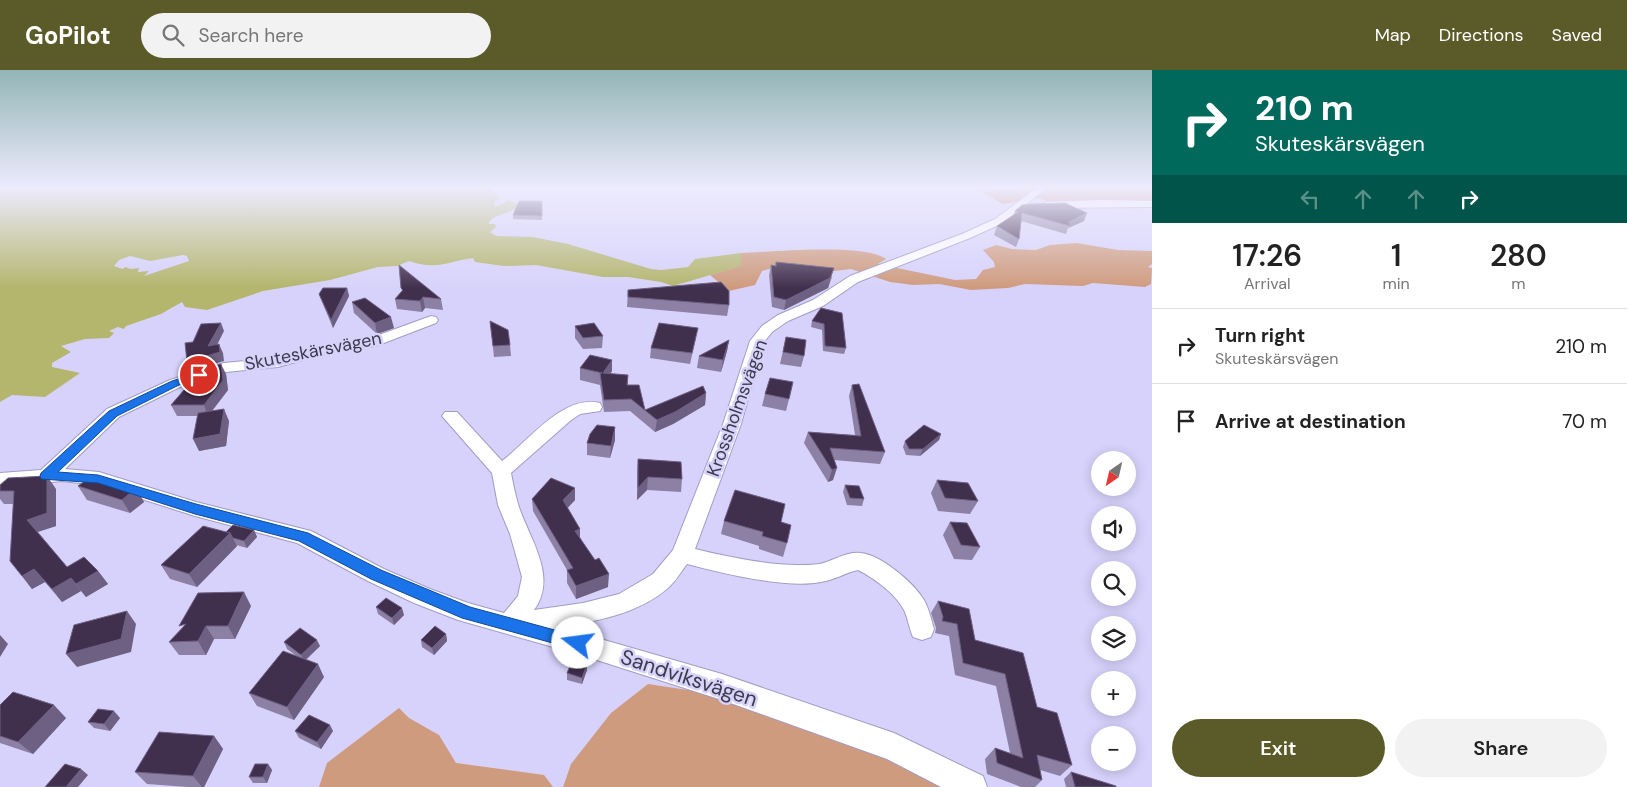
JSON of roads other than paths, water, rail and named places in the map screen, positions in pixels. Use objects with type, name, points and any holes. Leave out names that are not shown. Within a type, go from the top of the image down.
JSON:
[{"type":"street","name":"Krossholmsvägen","points":[[510,624],[583,613],[624,603],[644,593],[661,581],[682,554],[732,424],[757,341],[767,329],[783,318],[818,302],[854,279],[966,236],[998,221]]},
{"type":"street","name":"Skuteskärsvägen","points":[[46,476],[108,416],[176,383],[224,368],[278,362],[327,348],[370,342],[432,320]]},
{"type":"street","points":[[501,471],[512,464],[564,416],[575,410],[594,407]]},
{"type":"street","points":[[451,416],[501,471],[508,505],[521,534],[533,576],[529,599],[510,624]]},
{"type":"street","name":"Sandviksvägen","points":[[0,480],[46,476],[98,479],[195,509],[303,537],[422,596],[468,614],[510,624],[722,687],[894,747],[972,787]]},
{"type":"street","points":[[682,554],[726,565],[794,574],[822,573],[844,564],[860,562],[877,569],[906,594],[915,607],[922,629]]}]
